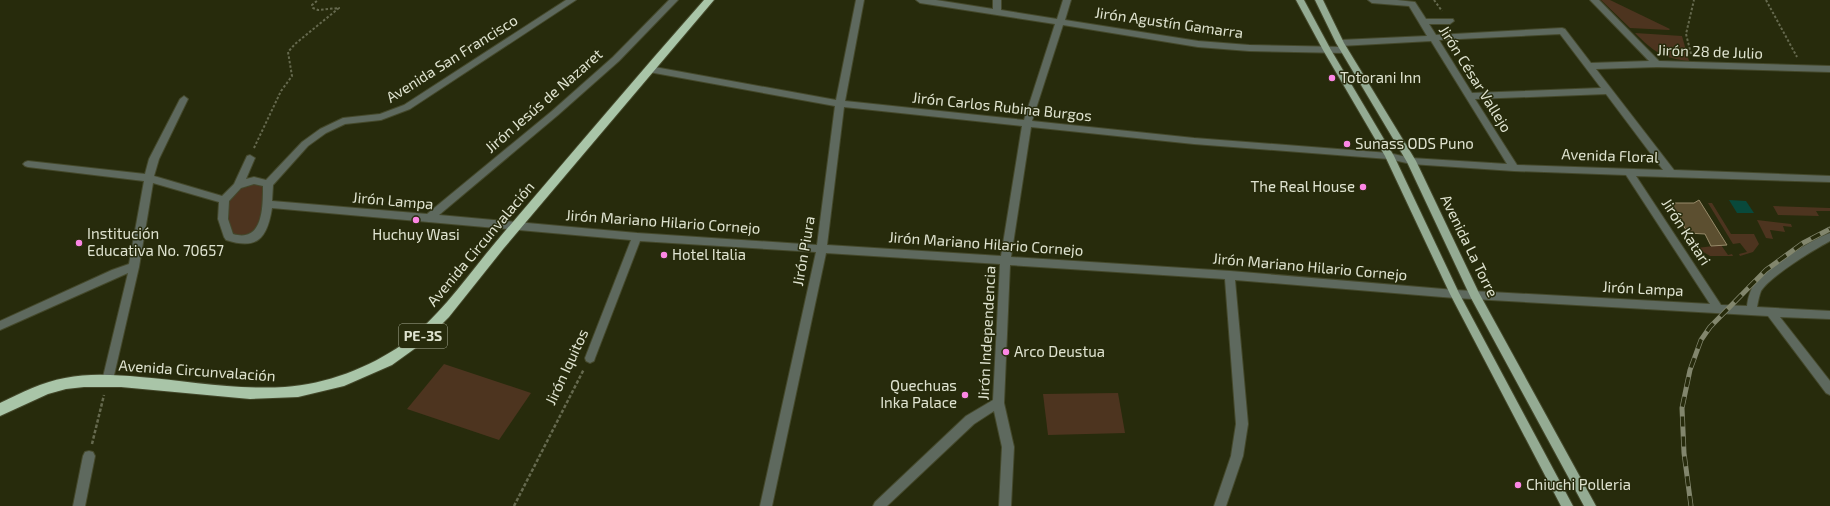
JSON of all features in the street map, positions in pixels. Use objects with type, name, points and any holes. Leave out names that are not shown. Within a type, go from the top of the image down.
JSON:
[{"type":"highway","name":"Avenida Circunvalación","points":[[0,410],[45,390],[74,382],[108,381],[255,393],[286,393],[332,383],[360,374],[381,365],[422,337],[442,316],[515,226],[535,206],[649,69],[709,0]]},
{"type":"main road","points":[[1300,0],[1327,50],[1389,156],[1455,294],[1567,506]]},
{"type":"main road","name":"Avenida La Torre","points":[[1319,0],[1342,46],[1411,161],[1475,296],[1590,506]]},
{"type":"street","name":"Avenida San Francisco","points":[[268,184],[305,144],[323,131],[343,121],[381,116],[407,106],[572,0]]},
{"type":"street","name":"Jirón Jesús de Nazaret","points":[[428,219],[555,113],[616,59],[674,0]]},
{"type":"street","name":"Jirón Piura","points":[[766,506],[822,248],[840,104],[860,0]]},
{"type":"street","name":"Jirón Agustín Gamarra","points":[[920,0],[1204,45],[1327,50],[1342,46]]},
{"type":"street","points":[[997,0],[997,11]]},
{"type":"street","name":"Jirón Independencia","points":[[1005,506],[1008,447],[998,403],[1005,260],[1027,124],[1066,0]]},
{"type":"street","name":"Jirón César Vallejo","points":[[1372,0],[1412,4],[1514,168]]},
{"type":"street","points":[[1594,0],[1657,64]]},
{"type":"street","points":[[1423,22],[1450,21]]},
{"type":"street","points":[[1342,46],[1433,38],[1562,31],[1671,173]]},
{"type":"street","name":"Jirón 28 de Julio","points":[[1589,66],[1657,64],[1830,69]]},
{"type":"street","name":"Jirón Carlos Rubina Burgos","points":[[649,69],[840,104],[1194,141],[1389,156]]},
{"type":"street","points":[[1470,96],[1609,91]]},
{"type":"street","points":[[108,381],[134,267],[148,178],[154,159],[184,99]]},
{"type":"street","name":"Avenida Floral","points":[[1389,156],[1411,161],[1514,168],[1830,179]]},
{"type":"street","points":[[238,186],[254,180],[268,184],[269,204],[263,228],[254,237],[238,241],[228,237],[224,220],[224,200],[238,186],[250,158]]},
{"type":"street","points":[[28,164],[148,178],[224,200]]},
{"type":"street","name":"Jirón Katari","points":[[1629,172],[1718,308]]},
{"type":"street","name":"Jirón Lampa","points":[[269,204],[515,226]]},
{"type":"street","name":"Jirón Mariano Hilario Cornejo","points":[[515,226],[637,237],[1005,260],[1455,294]]},
{"type":"street","name":"Jirón Iquitos","points":[[590,358],[637,237]]},
{"type":"street","points":[[1751,310],[1754,296],[1763,282],[1800,253],[1830,237]]},
{"type":"street","points":[[0,326],[116,273],[134,267]]},
{"type":"street","points":[[1220,506],[1237,456],[1242,424],[1230,276]]},
{"type":"street","name":"Jirón Lampa","points":[[1455,294],[1770,311],[1830,316]]},
{"type":"street","points":[[1770,311],[1830,390]]},
{"type":"street","points":[[879,506],[970,420],[998,403]]},
{"type":"street","points":[[79,506],[89,456]]},
{"type":"path","points":[[250,158],[281,91],[292,76],[288,52],[294,44],[336,12],[339,8],[334,7],[318,10],[313,8],[312,5],[318,0]]},
{"type":"path","points":[[1694,0],[1686,34],[1694,65]]},
{"type":"path","points":[[1766,0],[1802,68]]},
{"type":"path","name":"Jirón Iquitos","points":[[514,506],[590,358]]},
{"type":"path","points":[[89,456],[108,381]]},
{"type":"shaded area","points":[[1601,0],[1610,0],[1670,29],[1630,28]]},
{"type":"shaded area","points":[[1635,33],[1682,36],[1689,61],[1672,58],[1659,53]]},
{"type":"shaded area","points":[[254,181],[267,185],[268,204],[253,237],[230,236],[225,200],[239,187]]},
{"type":"shaded area","points":[[1708,203],[1712,203],[1731,234],[1754,234],[1759,244],[1753,252],[1740,256],[1739,254],[1747,252],[1740,243],[1733,244]]},
{"type":"shaded area","points":[[1773,206],[1830,208],[1830,211],[1816,211],[1819,216],[1778,215]]},
{"type":"shaded area","points":[[1757,220],[1791,224],[1792,227],[1783,226],[1785,232],[1770,230],[1773,239],[1766,238]]},
{"type":"shaded area","points":[[1721,245],[1728,255],[1732,254],[1733,256],[1710,256],[1697,248]]},
{"type":"shaded area","points":[[444,364],[531,393],[499,440],[407,409]]},
{"type":"shaded area","points":[[1118,393],[1125,433],[1048,435],[1043,394]]},
{"type":"water","points":[[1729,200],[1746,201],[1754,213],[1737,213]]},
{"type":"building","points":[[1699,200],[1727,245],[1711,246],[1705,234],[1688,233],[1669,203],[1694,203]]},
{"type":"railway","points":[[1691,506],[1684,453],[1682,408],[1690,370],[1701,340],[1710,327],[1766,270],[1803,243],[1830,229]]},
{"type":"place","name":"Totorani Inn","points":[[1332,78]]},
{"type":"place","name":"Sunass ODS Puno","points":[[1347,144]]},
{"type":"place","name":"The Real House","points":[[1363,187]]},
{"type":"place","name":"Huchuy Wasi","points":[[416,220]]},
{"type":"place","name":"Institución Educativa No. 70657","points":[[79,243]]},
{"type":"place","name":"Hotel Italia","points":[[664,255]]},
{"type":"place","name":"Arco Deustua","points":[[1006,352]]},
{"type":"place","name":"Quechuas Inka Palace","points":[[965,395]]},
{"type":"place","name":"Chiuchi Polleria","points":[[1518,485]]}]
